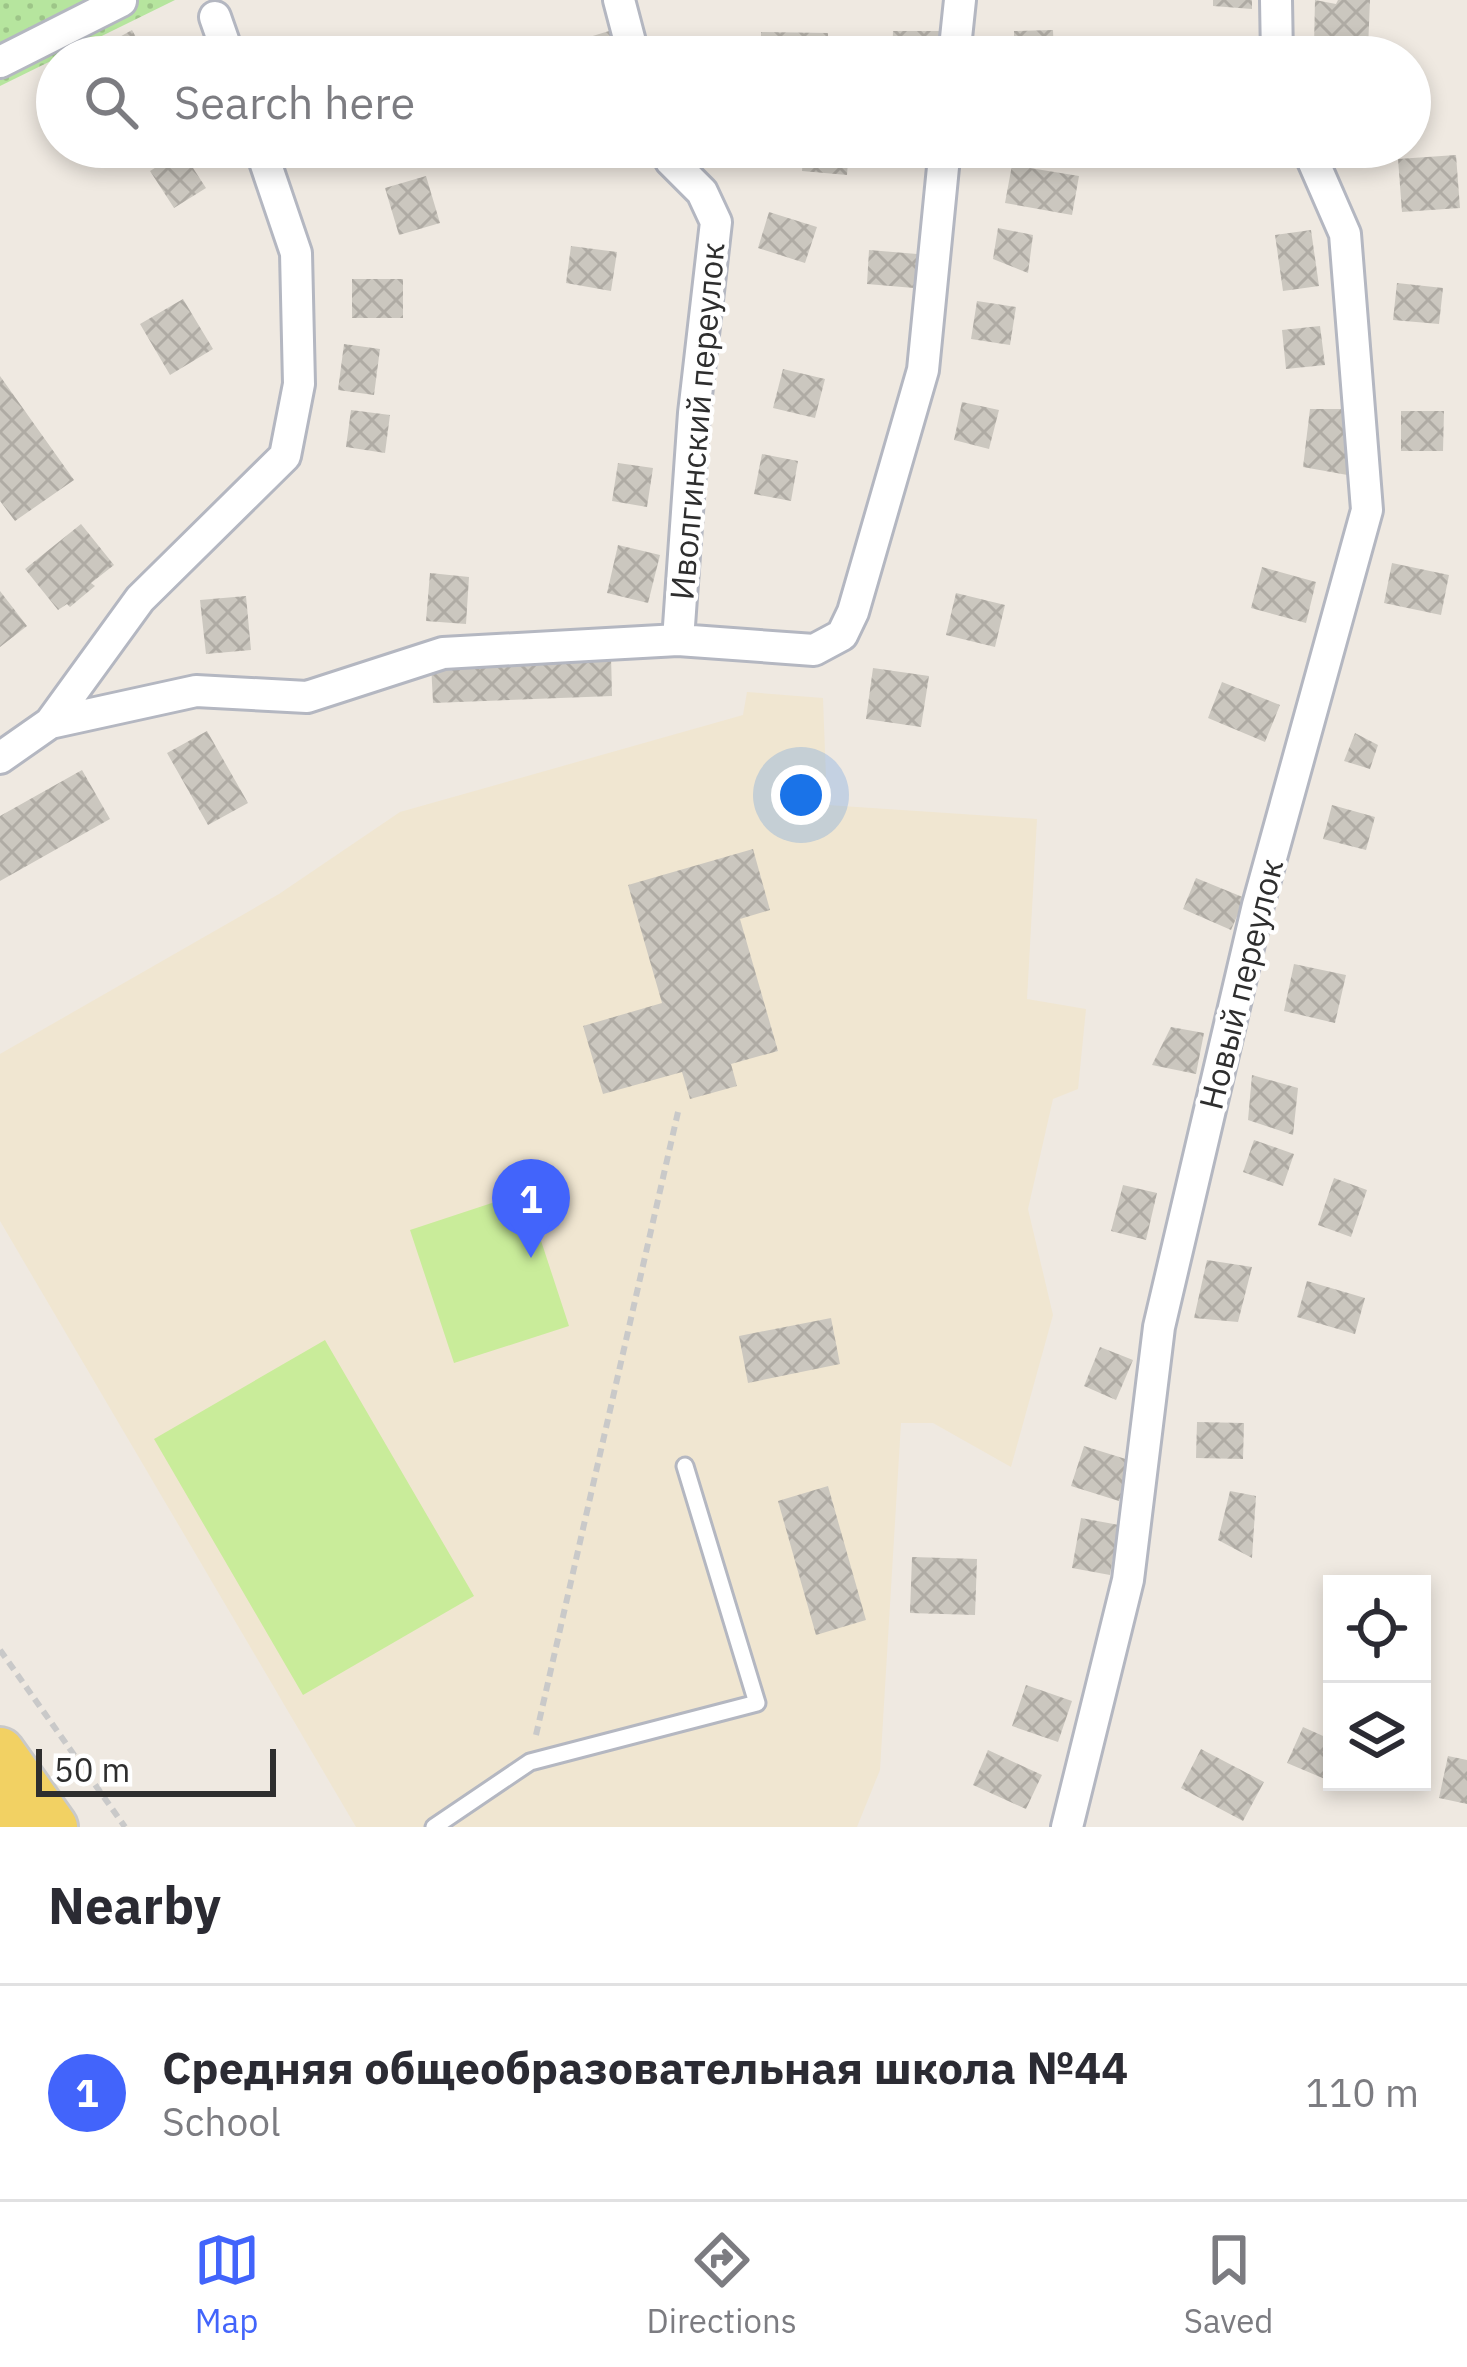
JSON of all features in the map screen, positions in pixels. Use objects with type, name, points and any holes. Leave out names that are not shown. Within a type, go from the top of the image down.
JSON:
[{"type":"main road","points":[[0,1752],[53,1827]]},
{"type":"main road","points":[[0,1816],[8,1827]]},
{"type":"street","points":[[619,0],[628,36]]},
{"type":"street","points":[[956,36],[960,0]]},
{"type":"street","points":[[1276,0],[1277,36]]},
{"type":"street","points":[[52,36],[122,1]]},
{"type":"street","points":[[215,17],[222,36]]},
{"type":"street","points":[[0,62],[36,44]]},
{"type":"street","name":"Иволгинский переулок","points":[[0,758],[50,723],[140,599],[286,456],[299,383],[296,253],[267,168]]},
{"type":"street","name":"Иволгинский переулок","points":[[678,168],[702,192],[716,222],[694,413],[678,640]]},
{"type":"street","name":"Иволгинский переулок","points":[[50,723],[196,691],[307,697],[442,653],[678,640],[814,650],[842,635],[853,612],[922,370],[943,168]]},
{"type":"street","name":"Новый переулок","points":[[1066,1827],[1128,1580],[1164,1305],[1258,904],[1367,510],[1345,234],[1316,168]]},
{"type":"lane","points":[[434,1827],[530,1762],[757,1703],[685,1466]]},
{"type":"path","points":[[530,1762],[678,1112]]},
{"type":"path","points":[[0,1650],[125,1827]]},
{"type":"shaded area","points":[[747,692],[823,698],[827,805],[1037,819],[1027,999],[1086,1009],[1078,1089],[1053,1099],[1028,1209],[1053,1315],[1011,1467],[933,1423],[901,1423],[880,1770],[857,1827],[356,1827],[0,1221],[0,1054],[279,894],[400,812],[743,715]]},
{"type":"green space","points":[[0,0],[175,0],[102,36],[36,36],[36,68],[0,86]]},
{"type":"green space","points":[[525,1192],[569,1326],[454,1363],[410,1230]]},
{"type":"green space","points":[[325,1340],[474,1596],[303,1695],[154,1439]]},
{"type":"building","points":[[1213,0],[1252,0],[1252,9],[1213,6]]},
{"type":"building","points":[[1315,0],[1336,4],[1338,0],[1370,0],[1369,36],[1314,36]]},
{"type":"building","points":[[1053,30],[1053,36],[1014,36],[1014,31]]},
{"type":"building","points":[[893,31],[943,31],[943,36],[893,36]]},
{"type":"building","points":[[761,32],[828,33],[828,36],[761,36]]},
{"type":"building","points":[[1456,155],[1460,208],[1402,212],[1399,168],[1431,168],[1431,157]]},
{"type":"building","points":[[193,168],[206,188],[174,208],[150,171]]},
{"type":"building","points":[[802,168],[848,168],[847,175]]},
{"type":"building","points":[[1011,168],[1079,176],[1072,215],[1005,203]]},
{"type":"building","points":[[426,176],[440,223],[399,235],[385,188]]},
{"type":"building","points":[[769,212],[817,227],[805,263],[758,248]]},
{"type":"building","points":[[998,228],[1033,235],[1028,273],[993,259]]},
{"type":"building","points":[[1311,230],[1319,286],[1283,291],[1275,235]]},
{"type":"building","points":[[571,246],[617,252],[611,291],[566,283]]},
{"type":"building","points":[[869,250],[917,254],[914,288],[867,284]]},
{"type":"building","points":[[352,279],[403,279],[403,318],[352,318]]},
{"type":"building","points":[[1397,283],[1443,288],[1439,324],[1393,320]]},
{"type":"building","points":[[183,299],[213,349],[170,375],[140,324]]},
{"type":"building","points":[[977,301],[1016,307],[1010,345],[971,339]]},
{"type":"building","points":[[1320,326],[1325,365],[1286,369],[1282,330]]},
{"type":"building","points":[[344,344],[380,349],[374,395],[338,390]]},
{"type":"building","points":[[783,369],[825,379],[815,418],[773,408]]},
{"type":"building","points":[[0,376],[74,480],[15,521],[0,501]]},
{"type":"building","points":[[962,402],[999,410],[989,449],[954,440]]},
{"type":"building","points":[[1310,409],[1343,409],[1353,476],[1303,467]]},
{"type":"building","points":[[351,410],[390,415],[385,453],[346,447]]},
{"type":"building","points":[[1401,411],[1444,411],[1443,451],[1401,451]]},
{"type":"building","points":[[762,454],[798,461],[791,501],[754,494]]},
{"type":"building","points":[[618,463],[653,468],[647,507],[612,501]]},
{"type":"building","points":[[81,524],[114,565],[70,607],[67,604],[58,610],[25,569]]},
{"type":"building","points":[[618,545],[660,555],[648,603],[607,593]]},
{"type":"building","points":[[1392,563],[1449,575],[1441,615],[1384,603]]},
{"type":"building","points":[[1262,567],[1316,582],[1306,623],[1251,608]]},
{"type":"building","points":[[430,573],[469,577],[466,624],[426,621]]},
{"type":"building","points":[[0,591],[27,626],[0,647]]},
{"type":"building","points":[[956,593],[1005,605],[995,647],[946,635]]},
{"type":"building","points":[[246,596],[251,650],[206,654],[200,600]]},
{"type":"building","points":[[611,655],[612,696],[433,703],[431,663]]},
{"type":"building","points":[[873,668],[929,676],[921,727],[866,719]]},
{"type":"building","points":[[1222,682],[1280,705],[1265,742],[1208,718]]},
{"type":"building","points":[[207,731],[248,803],[208,825],[167,753]]},
{"type":"building","points":[[1355,733],[1378,745],[1370,769],[1344,761]]},
{"type":"building","points":[[82,770],[110,819],[0,881],[0,816]]},
{"type":"building","points":[[1332,805],[1375,817],[1366,850],[1323,839]]},
{"type":"building","points":[[753,849],[770,910],[740,919],[778,1051],[731,1064],[737,1086],[690,1099],[682,1072],[603,1094],[583,1026],[662,1003],[628,885]]},
{"type":"building","points":[[1196,878],[1245,898],[1231,930],[1183,909]]},
{"type":"building","points":[[1294,964],[1346,975],[1335,1023],[1284,1011]]},
{"type":"building","points":[[1171,1027],[1204,1033],[1196,1074],[1152,1065]]},
{"type":"building","points":[[1252,1075],[1298,1088],[1293,1135],[1248,1120]]},
{"type":"building","points":[[1254,1140],[1294,1154],[1283,1186],[1243,1172]]},
{"type":"building","points":[[1334,1178],[1367,1190],[1351,1237],[1318,1225]]},
{"type":"building","points":[[1123,1185],[1157,1193],[1146,1240],[1111,1231]]},
{"type":"building","points":[[1207,1260],[1252,1267],[1238,1322],[1194,1318]]},
{"type":"building","points":[[1307,1281],[1365,1298],[1355,1334],[1297,1317]]},
{"type":"building","points":[[831,1318],[840,1364],[748,1383],[739,1336]]},
{"type":"building","points":[[1100,1347],[1133,1360],[1116,1400],[1084,1386]]},
{"type":"building","points":[[1197,1422],[1244,1423],[1243,1459],[1196,1458]]},
{"type":"building","points":[[1084,1446],[1132,1461],[1119,1501],[1071,1486]]},
{"type":"building","points":[[828,1486],[866,1620],[816,1635],[778,1501]]},
{"type":"building","points":[[1230,1491],[1256,1496],[1252,1558],[1218,1540]]},
{"type":"building","points":[[1081,1518],[1119,1525],[1110,1575],[1072,1568]]},
{"type":"building","points":[[912,1557],[977,1559],[975,1615],[910,1613]]},
{"type":"building","points":[[1026,1685],[1072,1701],[1058,1742],[1012,1726]]},
{"type":"building","points":[[1303,1727],[1323,1736],[1323,1778],[1287,1763]]},
{"type":"building","points":[[1201,1749],[1264,1782],[1243,1821],[1181,1788]]},
{"type":"building","points":[[988,1750],[1042,1775],[1026,1809],[973,1785]]},
{"type":"building","points":[[1448,1756],[1467,1760],[1467,1804],[1439,1798]]},
{"type":"place","name":"Средняя общеобразовательная школа №44","points":[[531,1258]]}]
